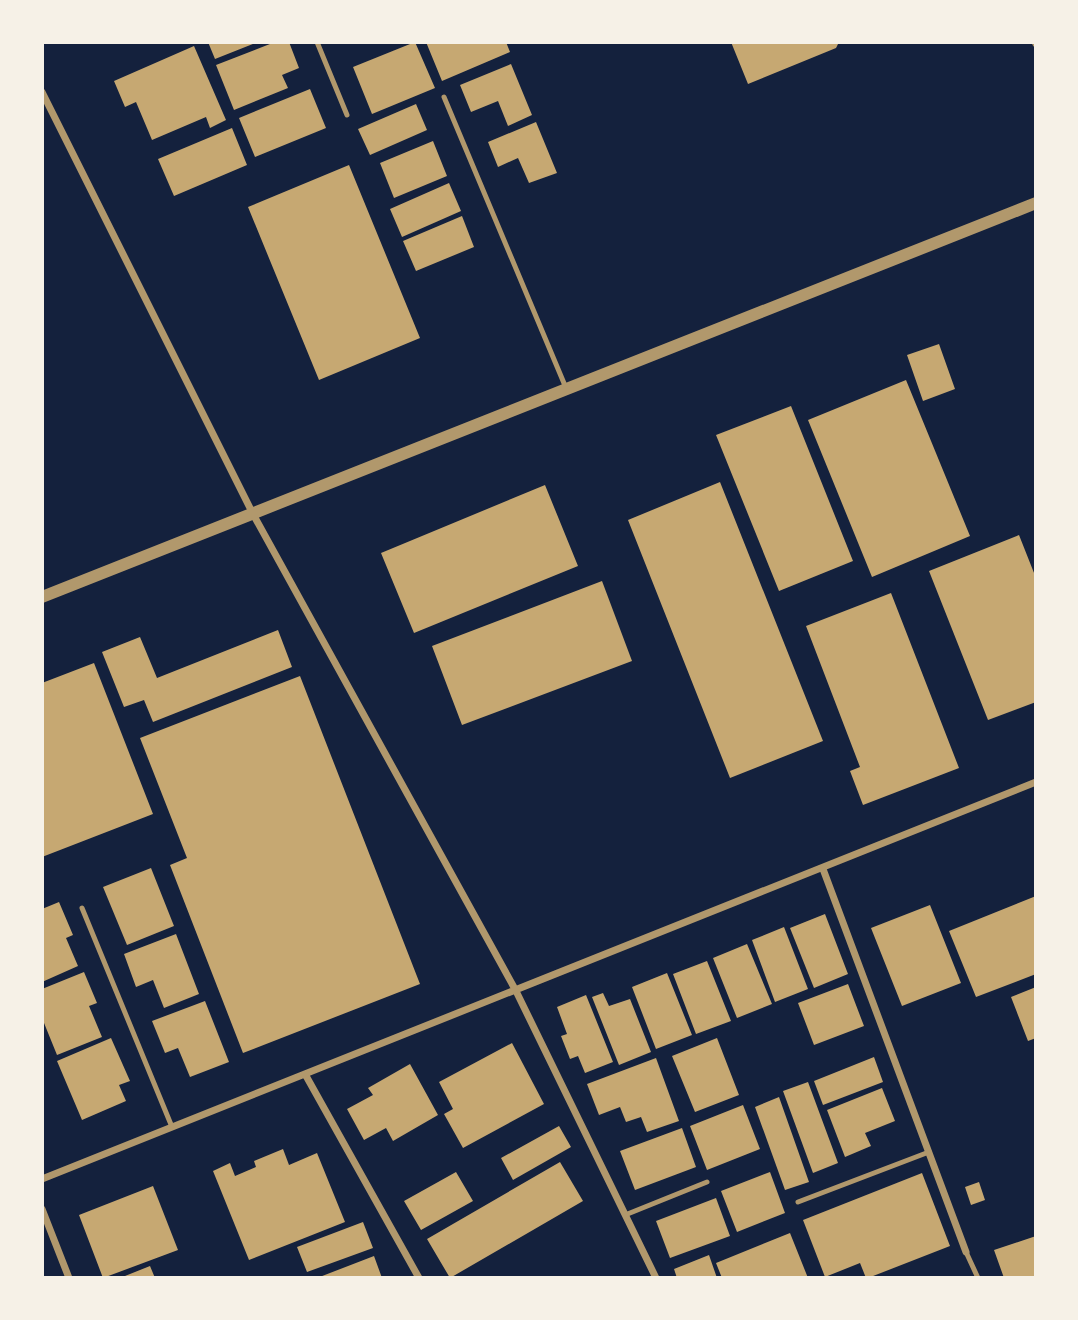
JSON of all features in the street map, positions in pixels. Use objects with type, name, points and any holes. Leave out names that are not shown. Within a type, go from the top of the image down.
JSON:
[{"type":"street","points":[[42,92],[253,514],[516,990],[656,1278]]},
{"type":"street","points":[[42,597],[1036,203]]},
{"type":"street","points":[[42,1179],[1036,782]]},
{"type":"street","points":[[823,869],[966,1252]]},
{"type":"street","points":[[305,1074],[419,1278]]},
{"type":"street","points":[[42,1209],[69,1278]]},
{"type":"lane","points":[[317,42],[347,115]]},
{"type":"lane","points":[[444,97],[566,390]]},
{"type":"lane","points":[[82,908],[172,1127]]},
{"type":"lane","points":[[798,1202],[929,1152]]},
{"type":"lane","points":[[625,1215],[707,1182]]},
{"type":"lane","points":[[966,1252],[978,1278]]},
{"type":"building","points":[[208,42],[258,42],[215,59]]},
{"type":"building","points":[[275,42],[289,42],[299,68],[282,75],[288,88],[234,110],[216,65]]},
{"type":"building","points":[[415,42],[435,88],[372,114],[353,67]]},
{"type":"building","points":[[426,42],[506,42],[510,52],[442,81]]},
{"type":"building","points":[[731,42],[839,42],[836,48],[748,84]]},
{"type":"building","points":[[194,46],[226,120],[210,128],[206,117],[152,140],[136,102],[125,107],[114,81]]},
{"type":"building","points":[[511,64],[532,115],[508,126],[498,101],[471,112],[460,85]]},
{"type":"building","points":[[310,89],[326,128],[255,157],[239,118]]},
{"type":"building","points":[[416,104],[427,130],[370,155],[358,129]]},
{"type":"building","points":[[536,122],[557,173],[529,183],[518,158],[498,167],[488,142]]},
{"type":"building","points":[[232,128],[247,165],[174,196],[158,159]]},
{"type":"building","points":[[433,141],[447,176],[394,198],[380,163]]},
{"type":"building","points":[[349,165],[420,338],[319,380],[248,207]]},
{"type":"building","points":[[449,183],[461,211],[402,237],[390,209]]},
{"type":"building","points":[[462,216],[474,247],[416,271],[403,241]]},
{"type":"building","points":[[939,344],[955,389],[923,401],[907,355]]},
{"type":"building","points":[[906,380],[970,536],[872,577],[808,420]]},
{"type":"building","points":[[791,406],[853,561],[779,591],[716,435]]},
{"type":"building","points":[[720,482],[823,741],[730,778],[628,520]]},
{"type":"building","points":[[545,485],[578,566],[414,633],[381,553]]},
{"type":"building","points":[[1019,535],[1036,578],[1036,702],[988,720],[929,571]]},
{"type":"building","points":[[602,581],[632,661],[462,725],[432,646]]},
{"type":"building","points":[[891,593],[959,768],[863,805],[850,771],[860,767],[806,626]]},
{"type":"building","points":[[278,630],[292,667],[153,722],[144,700],[124,707],[102,652],[140,637],[157,678]]},
{"type":"building","points":[[94,663],[153,814],[42,857],[42,683]]},
{"type":"building","points":[[300,676],[420,984],[243,1053],[170,865],[187,858],[140,738]]},
{"type":"building","points":[[151,868],[174,926],[127,945],[103,887]]},
{"type":"building","points":[[1036,896],[1036,974],[976,997],[949,931]]},
{"type":"building","points":[[59,902],[73,935],[66,938],[78,966],[42,982],[42,909]]},
{"type":"building","points":[[930,905],[961,983],[902,1006],[871,928]]},
{"type":"building","points":[[825,914],[848,974],[814,988],[790,928]]},
{"type":"building","points":[[784,927],[808,989],[775,1002],[752,940]]},
{"type":"building","points":[[176,934],[199,994],[164,1008],[153,980],[136,987],[124,954]]},
{"type":"building","points":[[747,944],[772,1004],[737,1018],[713,958]]},
{"type":"building","points":[[707,961],[731,1021],[696,1034],[673,974]]},
{"type":"building","points":[[84,972],[97,1003],[89,1006],[102,1037],[57,1055],[42,1018],[42,989]]},
{"type":"building","points":[[667,973],[692,1035],[656,1049],[632,987]]},
{"type":"building","points":[[848,984],[864,1026],[814,1045],[798,1003]]},
{"type":"building","points":[[1036,987],[1036,1038],[1028,1041],[1011,997]]},
{"type":"building","points":[[603,993],[609,1006],[630,999],[651,1052],[619,1065],[592,997]]},
{"type":"building","points":[[586,995],[613,1062],[585,1073],[578,1056],[570,1059],[561,1036],[567,1034],[557,1007]]},
{"type":"building","points":[[205,1001],[229,1062],[190,1077],[178,1048],[165,1053],[152,1021]]},
{"type":"building","points":[[111,1038],[130,1081],[119,1085],[126,1101],[82,1120],[57,1061]]},
{"type":"building","points":[[717,1038],[739,1095],[695,1112],[672,1056]]},
{"type":"building","points":[[512,1043],[544,1104],[463,1148],[444,1114],[453,1109],[439,1082]]},
{"type":"building","points":[[874,1057],[883,1082],[823,1105],[814,1081]]},
{"type":"building","points":[[656,1058],[679,1121],[647,1132],[641,1117],[626,1122],[620,1107],[599,1115],[587,1084]]},
{"type":"building","points":[[410,1064],[438,1115],[393,1141],[386,1128],[364,1140],[347,1109],[373,1095],[368,1088]]},
{"type":"building","points":[[808,1082],[838,1163],[813,1173],[783,1091]]},
{"type":"building","points":[[882,1088],[895,1121],[865,1133],[871,1146],[845,1157],[827,1110]]},
{"type":"building","points":[[779,1097],[809,1182],[785,1190],[755,1107]]},
{"type":"building","points":[[743,1105],[760,1149],[707,1170],[690,1126]]},
{"type":"building","points":[[559,1126],[571,1147],[513,1180],[501,1158]]},
{"type":"building","points":[[682,1128],[696,1167],[635,1190],[620,1151]]},
{"type":"building","points":[[283,1149],[289,1165],[317,1153],[345,1222],[249,1260],[213,1171],[230,1163],[235,1176],[256,1167],[254,1161]]},
{"type":"building","points":[[560,1162],[583,1201],[450,1278],[427,1239]]},
{"type":"building","points":[[456,1172],[473,1201],[421,1230],[404,1201]]},
{"type":"building","points":[[770,1172],[785,1213],[737,1232],[721,1191]]},
{"type":"building","points":[[922,1173],[950,1246],[868,1278],[860,1263],[825,1277],[803,1220]]},
{"type":"building","points":[[979,1182],[985,1200],[971,1205],[965,1187]]},
{"type":"building","points":[[153,1186],[178,1250],[103,1278],[79,1215]]},
{"type":"building","points":[[716,1198],[730,1236],[670,1258],[656,1221]]},
{"type":"building","points":[[363,1222],[373,1248],[307,1272],[297,1247]]},
{"type":"building","points":[[790,1233],[808,1278],[722,1278],[716,1263]]},
{"type":"building","points":[[1036,1236],[1036,1278],[1004,1278],[994,1250]]},
{"type":"building","points":[[709,1255],[717,1278],[677,1278],[674,1269]]},
{"type":"building","points":[[374,1256],[382,1278],[317,1278]]},
{"type":"building","points":[[150,1266],[155,1278],[120,1278]]}]
